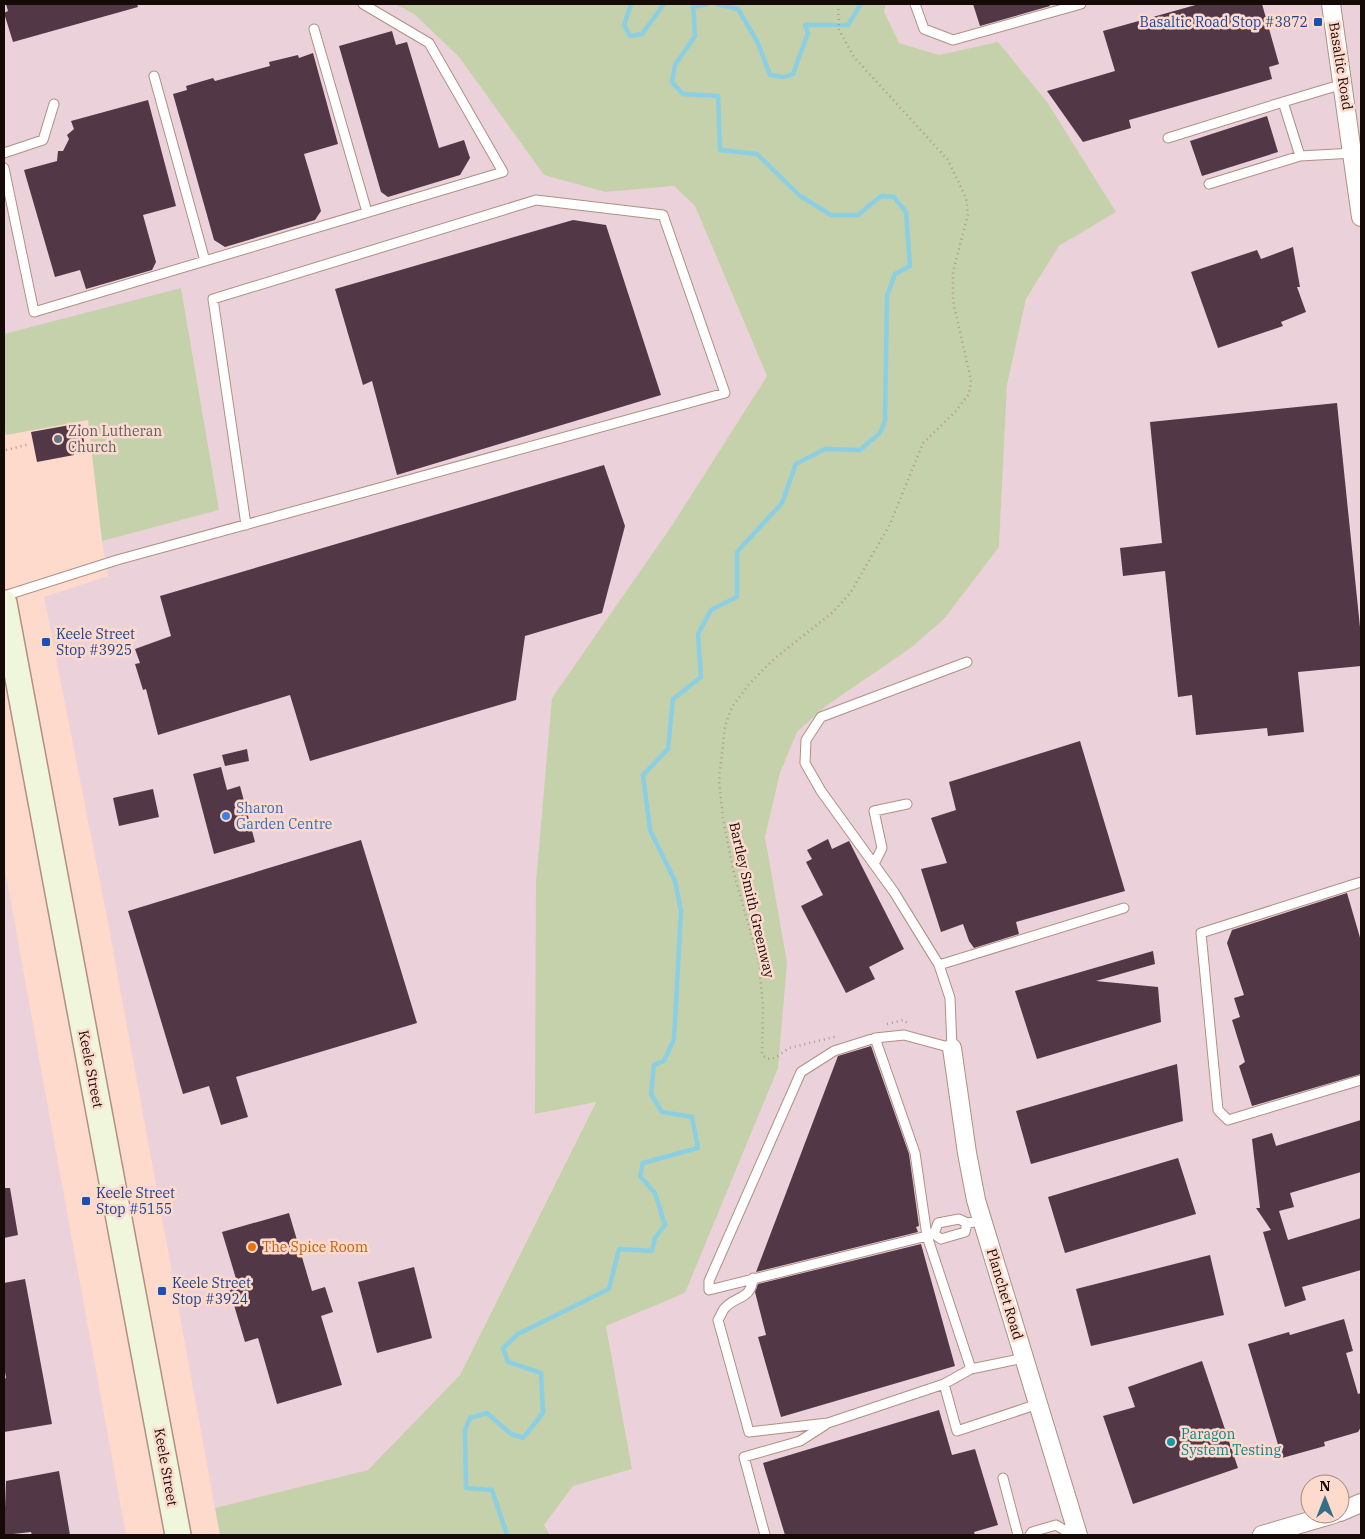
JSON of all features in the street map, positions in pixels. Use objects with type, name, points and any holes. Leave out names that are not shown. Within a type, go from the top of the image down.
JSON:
[{"type":"main road","name":"Keele Street","points":[[4,603],[178,1535]]},
{"type":"street","name":"Basaltic Road","points":[[1331,4],[1359,178],[1361,217]]},
{"type":"street","name":"Planchet Road","points":[[952,1048],[975,1222],[1024,1358],[1038,1404],[1070,1532]]},
{"type":"street","points":[[1262,1535],[1300,1524]]},
{"type":"lane","points":[[4,168],[34,312],[502,172],[429,42],[363,4]]},
{"type":"lane","points":[[915,4],[924,29],[953,40],[1081,4]]},
{"type":"lane","points":[[314,29],[367,212]]},
{"type":"lane","points":[[154,76],[205,260]]},
{"type":"lane","points":[[1168,138],[1344,84]]},
{"type":"lane","points":[[1284,102],[1300,156]]},
{"type":"lane","points":[[4,152],[43,140],[54,104]]},
{"type":"lane","points":[[1209,184],[1300,156],[1354,153]]},
{"type":"lane","points":[[4,596],[117,560],[246,525],[725,392],[662,215],[536,200],[213,299],[246,525]]},
{"type":"lane","points":[[967,662],[821,717],[806,740],[805,763],[822,791],[874,864],[939,965],[950,998],[952,1048],[904,1035],[875,1038],[834,1051],[801,1072],[709,1281],[709,1290],[930,1235],[941,1239],[965,1232],[975,1222]]},
{"type":"lane","points":[[874,864],[882,848],[874,811],[907,804]]},
{"type":"lane","points":[[1361,882],[1201,933],[1218,1110],[1228,1120],[1361,1080]]},
{"type":"lane","points":[[939,965],[1124,908]]},
{"type":"lane","points":[[875,1038],[915,1153],[930,1235],[971,1369]]},
{"type":"lane","points":[[930,1235],[938,1224],[959,1219],[975,1222]]},
{"type":"lane","points":[[753,1278],[752,1288],[725,1308],[718,1320],[749,1432],[828,1422],[944,1384],[971,1369],[1024,1358]]},
{"type":"lane","points":[[944,1384],[957,1431],[1038,1404]]},
{"type":"lane","points":[[765,1535],[744,1457],[800,1441],[828,1422]]},
{"type":"lane","points":[[1004,1478],[1018,1535]]},
{"type":"lane","points":[[1030,1535],[1032,1532],[1056,1525],[1070,1532]]},
{"type":"path","name":"Bartley Smith Greenway","points":[[775,1058],[768,1059],[762,1054],[763,1006],[759,962],[732,870],[723,818],[719,781],[725,726],[732,707],[749,684],[774,659],[834,612],[851,592],[890,524],[923,443],[969,394],[971,380],[953,301],[952,272],[968,214],[966,198],[948,160],[854,57],[839,30],[838,4]]},
{"type":"path","points":[[6,450],[29,444]]},
{"type":"shaded area","points":[[4,4],[395,4],[414,14],[459,57],[544,175],[605,192],[674,186],[695,206],[767,376],[671,527],[536,1114],[596,1101],[460,1375],[368,1470],[215,1508],[107,917],[44,597],[108,576],[102,541],[219,510],[181,289],[4,334]]},
{"type":"shaded area","points":[[886,4],[1361,4],[1361,1535],[550,1535],[544,1525],[573,1486],[632,1469],[606,1326],[685,1293],[787,962],[765,837],[780,773],[797,732],[826,706],[912,647],[944,619],[999,547],[1007,385],[1026,299],[1059,246],[1115,212],[998,42],[939,55],[899,43],[884,10]]},
{"type":"shaded area","points":[[4,864],[52,1130],[126,1535],[4,1535]]},
{"type":"green space","points":[[395,4],[886,4],[884,11],[899,43],[939,55],[998,42],[1047,102],[1116,212],[1059,246],[1026,299],[1007,385],[999,547],[944,619],[912,647],[826,706],[797,732],[780,773],[765,837],[787,962],[778,1068],[685,1293],[606,1326],[632,1469],[573,1486],[544,1525],[550,1535],[220,1535],[215,1508],[368,1470],[460,1375],[596,1102],[535,1114],[536,883],[552,698],[671,527],[767,376],[695,206],[674,186],[605,192],[544,175],[459,57],[414,14]]},
{"type":"green space","points":[[181,288],[219,510],[102,541],[88,420],[6,435],[4,425],[4,334]]},
{"type":"building","points":[[6,4],[137,4],[138,7],[13,42],[4,13],[8,11]]},
{"type":"building","points":[[973,4],[1049,4],[1050,6],[980,26]]},
{"type":"building","points":[[1199,4],[1262,4],[1279,64],[1269,67],[1272,79],[1129,120],[1131,128],[1083,142],[1047,91],[1115,71],[1103,31]]},
{"type":"building","points":[[392,31],[396,45],[407,42],[439,148],[464,140],[470,158],[460,175],[388,197],[381,192],[339,46]]},
{"type":"building","points":[[313,53],[338,144],[304,154],[321,211],[315,220],[225,247],[214,240],[173,94],[187,90],[186,86],[213,78],[215,81],[270,66],[269,62],[298,55],[299,58]]},
{"type":"building","points":[[148,100],[176,206],[143,215],[156,262],[152,270],[86,289],[80,270],[55,277],[24,170],[57,161],[58,151],[63,151],[69,139],[67,135],[74,129],[71,121]]},
{"type":"building","points":[[1267,116],[1278,152],[1202,176],[1190,141]]},
{"type":"building","points":[[573,220],[606,225],[661,395],[397,475],[372,381],[363,385],[335,289]]},
{"type":"building","points":[[1293,247],[1300,287],[1297,287],[1306,312],[1281,322],[1283,326],[1218,348],[1191,272],[1257,250],[1261,259]]},
{"type":"building","points":[[1337,403],[1361,637],[1361,666],[1298,672],[1304,732],[1268,736],[1267,728],[1196,735],[1192,695],[1178,697],[1165,571],[1123,576],[1120,548],[1162,543],[1150,422]]},
{"type":"building","name":"Zion Lutheran Church","points":[[81,423],[85,447],[73,449],[74,455],[37,462],[31,432]]},
{"type":"building","points":[[604,465],[625,526],[602,613],[525,636],[516,700],[310,761],[290,695],[158,735],[146,689],[143,690],[135,664],[140,663],[135,649],[171,636],[160,596]]},
{"type":"building","points":[[1080,741],[1125,891],[1016,922],[1019,934],[974,948],[969,941],[963,924],[941,932],[921,869],[947,863],[931,818],[956,810],[949,782]]},
{"type":"building","points":[[247,749],[249,761],[225,766],[222,755]]},
{"type":"building","name":"Sharon Garden Centre","points":[[221,767],[227,790],[240,786],[255,842],[214,854],[193,774]]},
{"type":"building","points":[[153,789],[159,817],[119,826],[113,798]]},
{"type":"building","points":[[828,839],[832,849],[849,841],[904,949],[869,967],[875,979],[846,993],[801,906],[823,895],[806,862],[812,859],[807,850]]},
{"type":"building","points":[[361,840],[417,1023],[236,1077],[248,1117],[221,1125],[209,1086],[183,1094],[128,911]]},
{"type":"building","points":[[1347,893],[1361,941],[1361,1074],[1252,1106],[1239,1066],[1245,1062],[1232,1020],[1240,1017],[1234,998],[1244,995],[1227,943],[1232,930]]},
{"type":"building","points":[[1153,951],[1155,964],[1096,981],[1158,987],[1161,1022],[1037,1059],[1015,991]]},
{"type":"building","points":[[871,1046],[909,1154],[919,1226],[916,1227],[918,1232],[756,1272],[838,1056]]},
{"type":"building","points":[[1177,1064],[1183,1121],[1031,1164],[1016,1111]]},
{"type":"building","points":[[1361,1120],[1361,1172],[1290,1193],[1294,1207],[1279,1211],[1288,1240],[1361,1218],[1361,1270],[1302,1287],[1306,1300],[1285,1307],[1263,1232],[1271,1230],[1256,1208],[1260,1208],[1252,1139],[1272,1133],[1276,1146]]},
{"type":"building","points":[[1178,1158],[1196,1214],[1065,1253],[1048,1197]]},
{"type":"building","points":[[4,1188],[10,1188],[18,1235],[4,1238]]},
{"type":"building","points":[[289,1213],[312,1291],[325,1287],[333,1312],[321,1316],[342,1385],[277,1404],[258,1338],[245,1342],[228,1285],[237,1282],[222,1232]]},
{"type":"building","points":[[921,1244],[955,1366],[781,1417],[758,1337],[766,1335],[755,1292],[758,1284]]},
{"type":"building","points":[[1210,1255],[1224,1315],[1091,1346],[1076,1289]]},
{"type":"building","points":[[414,1267],[432,1338],[377,1353],[358,1282]]},
{"type":"building","points":[[25,1279],[52,1424],[4,1432],[4,1379],[6,1378],[4,1366],[4,1283]]},
{"type":"building","points":[[1344,1319],[1353,1351],[1346,1353],[1358,1394],[1361,1393],[1361,1427],[1358,1432],[1324,1442],[1325,1446],[1282,1458],[1248,1344],[1289,1332],[1290,1335]]},
{"type":"building","name":"Paragon System Testing","points":[[1202,1361],[1238,1468],[1133,1504],[1103,1416],[1135,1407],[1128,1387]]},
{"type":"building","points":[[939,1410],[952,1455],[975,1449],[998,1525],[974,1532],[975,1535],[785,1535],[763,1463]]},
{"type":"building","points":[[59,1471],[70,1535],[32,1535],[31,1532],[4,1535],[6,1481]]},
{"type":"waterway","points":[[631,4],[624,25],[630,36],[642,34],[664,4]]},
{"type":"waterway","points":[[507,1535],[492,1490],[466,1488],[465,1430],[470,1418],[487,1413],[511,1434],[523,1438],[543,1413],[541,1373],[508,1362],[503,1348],[518,1334],[609,1289],[619,1249],[652,1251],[655,1238],[665,1225],[655,1193],[640,1176],[643,1163],[698,1148],[692,1117],[662,1112],[651,1094],[654,1065],[664,1061],[674,1039],[681,911],[675,881],[650,830],[643,775],[668,749],[673,699],[701,677],[698,634],[711,610],[737,597],[737,552],[782,503],[796,464],[825,449],[860,450],[880,433],[885,421],[887,296],[895,274],[910,266],[906,212],[894,197],[881,196],[858,215],[831,215],[800,196],[757,154],[720,150],[718,96],[683,94],[672,82],[675,65],[695,36],[693,4]]},
{"type":"waterway","points":[[693,7],[707,4]]},
{"type":"waterway","points":[[717,4],[738,9],[758,43],[770,75],[785,77],[793,74],[808,33],[805,25],[848,25],[861,4]]},
{"type":"place","name":"Basaltic Road Stop #3872","points":[[1318,22]]},
{"type":"place","name":"Zion Lutheran Church","points":[[58,439]]},
{"type":"place","name":"Keele Street Stop #3925","points":[[46,642]]},
{"type":"place","name":"Sharon Garden Centre","points":[[226,816]]},
{"type":"place","name":"Keele Street Stop #5155","points":[[86,1201]]},
{"type":"place","name":"The Spice Room","points":[[252,1247]]},
{"type":"place","name":"Keele Street Stop #3924","points":[[162,1291]]},
{"type":"place","name":"Paragon System Testing","points":[[1171,1442]]}]
